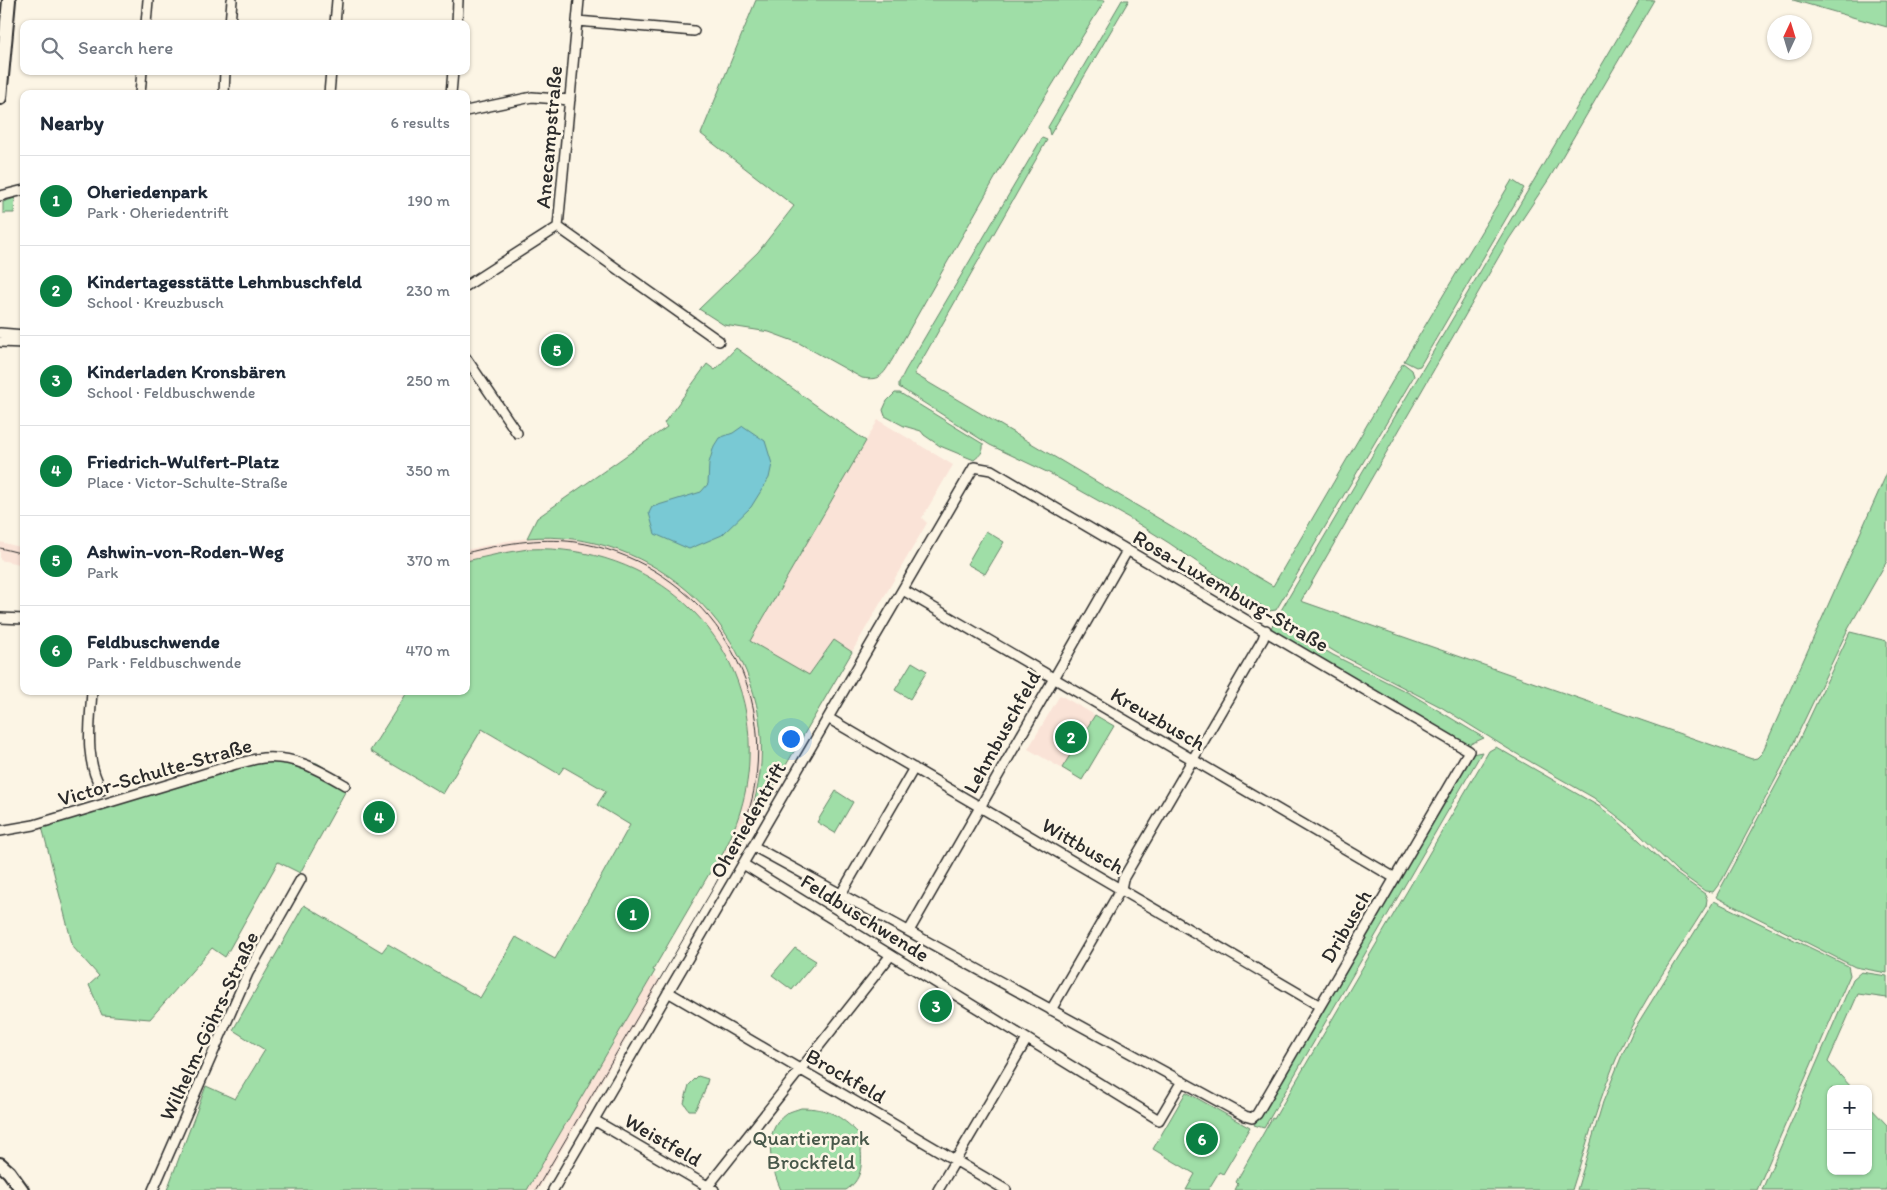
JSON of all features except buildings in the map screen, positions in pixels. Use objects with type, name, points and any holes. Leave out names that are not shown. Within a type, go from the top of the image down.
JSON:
[{"type":"main road","points":[[0,98],[8,0]]},
{"type":"main road","points":[[0,1164],[9,1172],[22,1190]]},
{"type":"street","points":[[146,20],[148,0]]},
{"type":"street","points":[[230,20],[232,0]]},
{"type":"street","points":[[336,20],[338,0]]},
{"type":"street","points":[[457,20],[458,0]]},
{"type":"street","name":"Anecampstraße","points":[[470,283],[558,227],[579,0]]},
{"type":"street","points":[[577,21],[694,32]]},
{"type":"street","points":[[140,90],[142,75]]},
{"type":"street","points":[[224,90],[226,75]]},
{"type":"street","points":[[329,90],[331,75]]},
{"type":"street","points":[[451,90],[453,75]]},
{"type":"street","points":[[470,110],[532,97],[570,100]]},
{"type":"street","points":[[0,196],[20,191]]},
{"type":"street","points":[[558,227],[719,341]]},
{"type":"street","points":[[0,333],[20,335]]},
{"type":"street","points":[[0,342],[20,344]]},
{"type":"street","points":[[470,364],[517,433]]},
{"type":"street","name":"Rosa-Luxemburg-Straße","points":[[974,467],[991,470],[1469,751]]},
{"type":"street","name":"Oheriedentrift","points":[[552,1190],[974,467]]},
{"type":"street","name":"Lehmbuschfeld","points":[[908,931],[1052,678],[1127,551]]},
{"type":"street","name":"Kreuzbusch","points":[[903,590],[1395,878]]},
{"type":"street","points":[[0,618],[20,619]]},
{"type":"street","points":[[1051,1010],[1121,889],[1124,879],[1263,639],[1266,630]]},
{"type":"street","points":[[92,695],[88,741],[96,782],[102,790]]},
{"type":"street","name":"Wittbusch","points":[[828,718],[1320,1006]]},
{"type":"street","name":"Dribusch","points":[[1252,1118],[1256,1116],[1469,751]]},
{"type":"street","name":"Victor-Schulte-Straße","points":[[0,831],[58,818],[263,758],[286,758],[314,767],[345,785]]},
{"type":"street","points":[[841,894],[914,768]]},
{"type":"street","name":"Feldbuschwende","points":[[753,846],[1245,1116],[1252,1118]]},
{"type":"street","name":"Feldbuschwende","points":[[743,864],[1159,1120],[1182,1081]]},
{"type":"street","name":"Wilhelm-Göhrs-Straße","points":[[153,1190],[248,973],[301,879]]},
{"type":"street","points":[[709,1189],[891,955]]},
{"type":"street","name":"Brockfeld","points":[[668,992],[1006,1190]]},
{"type":"street","points":[[938,1190],[1027,1039]]},
{"type":"street","name":"Weistfeld","points":[[594,1120],[709,1189]]},
{"type":"shaded area","points":[[878,420],[953,465],[922,518],[927,523],[852,652],[834,641],[809,676],[750,641]]},
{"type":"shaded area","points":[[536,537],[564,538],[591,542],[627,552],[660,569],[689,591],[710,613],[732,643],[743,666],[754,697],[760,730],[761,752],[760,774],[754,806],[743,837],[730,864],[721,858],[737,822],[747,781],[749,739],[742,697],[727,658],[705,625],[680,599],[666,588],[610,559],[575,551],[547,549],[515,551],[470,560],[470,549]]},
{"type":"shaded area","points":[[0,542],[20,547],[20,564],[0,560]]},
{"type":"shaded area","points":[[1060,695],[1114,726],[1082,780],[1028,749]]},
{"type":"shaded area","points":[[652,976],[660,981],[538,1190],[527,1190]]},
{"type":"green space","points":[[756,0],[1105,0],[999,171],[889,365],[877,378],[862,378],[799,343],[769,332],[724,325],[699,309],[758,252],[794,206],[701,134]]},
{"type":"green space","points":[[1122,0],[1129,0],[1050,135],[1048,127]]},
{"type":"green space","points":[[1640,0],[1654,0],[1549,179],[1509,239],[1301,601],[1752,759],[1757,758],[1762,753],[1887,473],[1887,561],[1847,631],[1782,767],[1722,880],[1713,892],[1705,891],[1677,871],[1635,830],[1594,798],[1510,750],[1441,707],[1337,653],[1285,621],[1280,612]]},
{"type":"green space","points":[[1793,0],[1887,0],[1887,27]]},
{"type":"green space","points":[[1042,138],[1047,140],[914,374],[1273,586],[1403,363],[1412,370],[1414,376],[1276,610],[1269,611],[1129,518],[1051,474],[990,445],[899,387],[905,371]]},
{"type":"green space","points":[[1512,180],[1524,188],[1420,366],[1416,367],[1404,361]]},
{"type":"green space","points":[[15,198],[14,213],[3,213],[3,202]]},
{"type":"green space","points":[[561,335],[573,352],[553,366],[541,349]]},
{"type":"green space","points":[[736,348],[866,441],[750,641],[809,675],[834,640],[852,652],[740,844],[754,805],[760,774],[759,716],[746,672],[725,632],[695,598],[660,570],[619,550],[574,539],[527,538],[537,518],[667,427],[664,423],[707,364],[715,370]]},
{"type":"green space","points":[[895,393],[900,393],[983,444],[981,453],[974,460],[940,446],[921,431],[904,426],[885,416],[883,410],[887,401]]},
{"type":"green space","points":[[986,531],[1004,542],[985,574],[967,564]]},
{"type":"green space","points":[[528,549],[573,551],[615,562],[654,580],[687,605],[714,636],[734,673],[746,715],[749,760],[746,788],[739,816],[715,868],[713,867],[653,970],[655,971],[527,1190],[167,1190],[206,1086],[235,1099],[265,1050],[233,1030],[304,905],[382,952],[388,944],[480,998],[516,937],[555,959],[630,825],[597,805],[606,791],[564,767],[559,774],[482,729],[443,794],[370,751],[405,695],[470,695],[470,560]]},
{"type":"green space","points":[[1275,622],[1333,655],[1411,694],[1484,738],[1468,745],[1270,629]]},
{"type":"green space","points":[[1850,632],[1887,641],[1887,973],[1855,967],[1716,897],[1791,757]]},
{"type":"green space","points":[[912,662],[927,671],[910,699],[895,690]]},
{"type":"green space","points":[[1095,715],[1114,726],[1082,780],[1062,768]]},
{"type":"green space","points":[[1496,747],[1600,807],[1674,872],[1705,894],[1707,899],[1706,906],[1650,994],[1620,1050],[1600,1102],[1572,1190],[1235,1190],[1238,1184],[1236,1182],[1272,1118],[1274,1119],[1489,751]]},
{"type":"green space","points":[[1482,752],[1264,1128],[1254,1125],[1472,754]]},
{"type":"green space","points":[[287,755],[317,763],[350,783],[300,873],[278,862],[225,957],[212,948],[150,1019],[102,1015],[89,985],[99,976],[73,947],[40,819]]},
{"type":"green space","points":[[836,791],[853,802],[835,833],[817,822]]},
{"type":"green space","points":[[1714,901],[1848,966],[1850,975],[1757,1190],[1577,1190],[1603,1102],[1633,1031]]},
{"type":"green space","points":[[795,948],[816,961],[792,990],[772,975]]},
{"type":"green space","points":[[1861,972],[1887,976],[1887,998],[1858,994],[1828,1062],[1849,1085],[1827,1085],[1827,1175],[1872,1175],[1872,1109],[1887,1125],[1887,1190],[1762,1190],[1853,979]]},
{"type":"green space","points":[[698,1076],[708,1079],[704,1093],[695,1110],[689,1110],[684,1103],[689,1085]]},
{"type":"green space","points":[[1186,1092],[1250,1128],[1223,1174],[1219,1172],[1208,1190],[1186,1190],[1195,1174],[1153,1149]]},
{"type":"green space","name":"Quartierpark Brockfeld","points":[[801,1108],[819,1109],[833,1114],[846,1122],[859,1134],[861,1146],[860,1171],[854,1183],[846,1190],[781,1190],[774,1171],[770,1150],[773,1130],[778,1121],[788,1113]]},
{"type":"water","points":[[743,426],[765,441],[772,464],[769,478],[751,507],[722,535],[689,549],[655,534],[649,513],[652,507],[701,492],[708,484],[709,463],[714,446],[719,438],[733,433]]},
{"type":"tram line","points":[[470,552],[520,542],[547,540],[575,542],[617,553],[655,571],[688,595],[716,626],[737,660],[751,699],[757,740],[755,784],[752,798],[732,853],[536,1190]]},
{"type":"tram line","points":[[0,548],[20,553]]},
{"type":"place","name":"Ashwin-von-Roden-Weg","points":[[557,350]]},
{"type":"place","name":"Kindertagesstätte Lehmbuschfeld","points":[[1071,737]]},
{"type":"place","name":"Friedrich-Wulfert-Platz","points":[[379,817]]},
{"type":"place","name":"Oheriedenpark","points":[[633,914]]},
{"type":"place","name":"Kinderladen Kronsbären","points":[[936,1006]]},
{"type":"place","name":"Feldbuschwende","points":[[1202,1139]]}]
